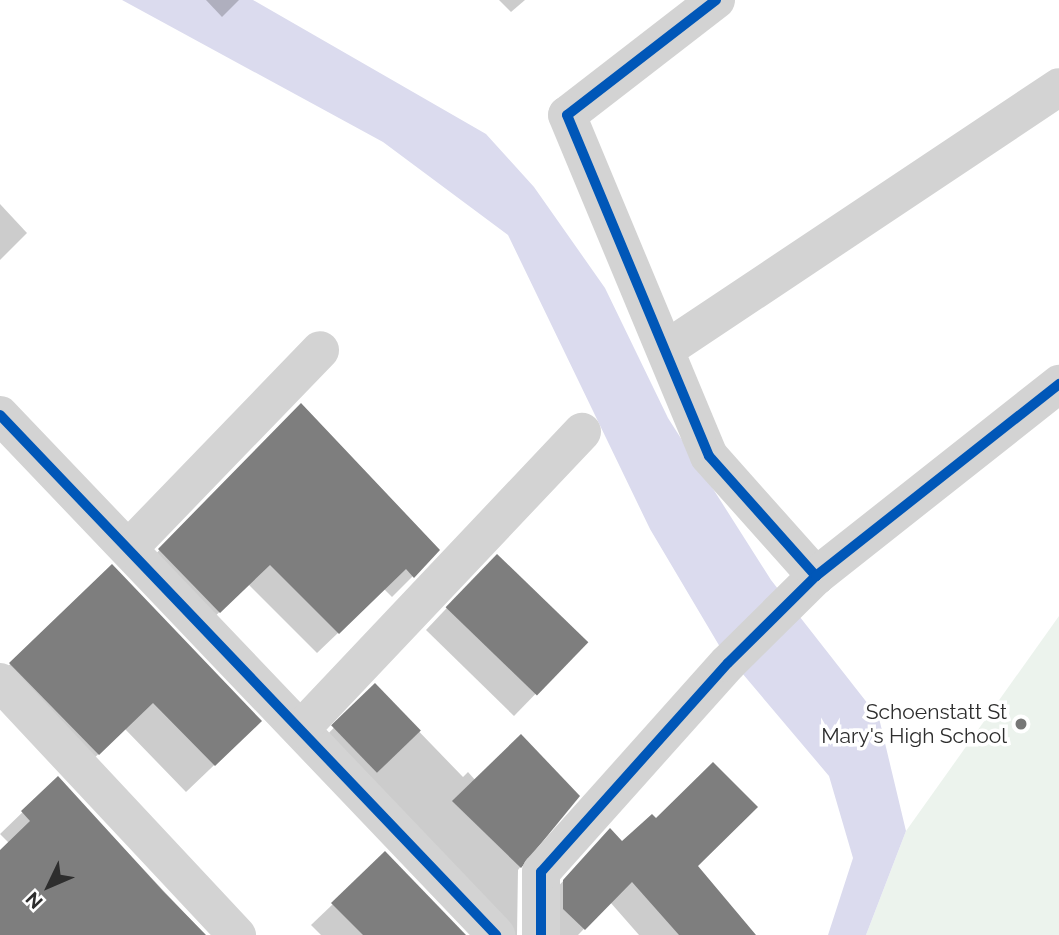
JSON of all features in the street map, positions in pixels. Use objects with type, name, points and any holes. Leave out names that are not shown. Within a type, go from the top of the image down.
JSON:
[{"type":"street","points":[[716,0],[567,115],[668,348],[709,456],[816,576]]},
{"type":"street","points":[[668,348],[1059,87]]},
{"type":"street","points":[[129,548],[320,350]]},
{"type":"street","points":[[541,935],[541,872],[754,637],[816,576],[1059,384]]},
{"type":"street","points":[[0,415],[496,935]]},
{"type":"street","points":[[301,729],[582,432]]},
{"type":"street","points":[[0,682],[237,935]]},
{"type":"shaded area","name":"Schoenstatt St Mary's High School","points":[[1059,616],[1059,935],[866,935],[906,831]]},
{"type":"water","points":[[122,0],[253,0],[486,134],[534,187],[605,288],[668,418],[771,580],[879,718],[906,831],[866,935],[828,935],[853,858],[829,776],[720,647],[650,529],[508,235],[383,142]]},
{"type":"building","points":[[301,403],[440,550],[414,578],[406,569],[339,634],[270,565],[220,613],[158,549]]},
{"type":"building","points":[[497,554],[588,642],[537,695],[446,607]]},
{"type":"building","points":[[112,564],[262,721],[215,766],[153,703],[99,755],[9,663]]},
{"type":"building","points":[[375,683],[421,730],[377,773],[331,725]]},
{"type":"building","points":[[521,734],[580,796],[521,868],[452,801]]},
{"type":"building","points":[[713,762],[758,807],[698,866],[756,935],[679,935],[632,882],[585,930],[563,909],[563,880],[610,828],[622,841],[652,814],[656,818]]},
{"type":"building","points":[[58,776],[206,935],[0,935],[0,850],[30,821],[21,811]]},
{"type":"building","points":[[385,851],[466,935],[363,935],[331,903]]},
{"type":"cycle path","points":[[716,0],[567,115],[709,456],[816,576]]},
{"type":"cycle path","points":[[541,935],[541,872],[728,663],[816,576],[1059,384]]},
{"type":"cycle path","points":[[0,415],[496,935]]},
{"type":"place","name":"Schoenstatt St Mary's High School","points":[[1021,724]]}]
